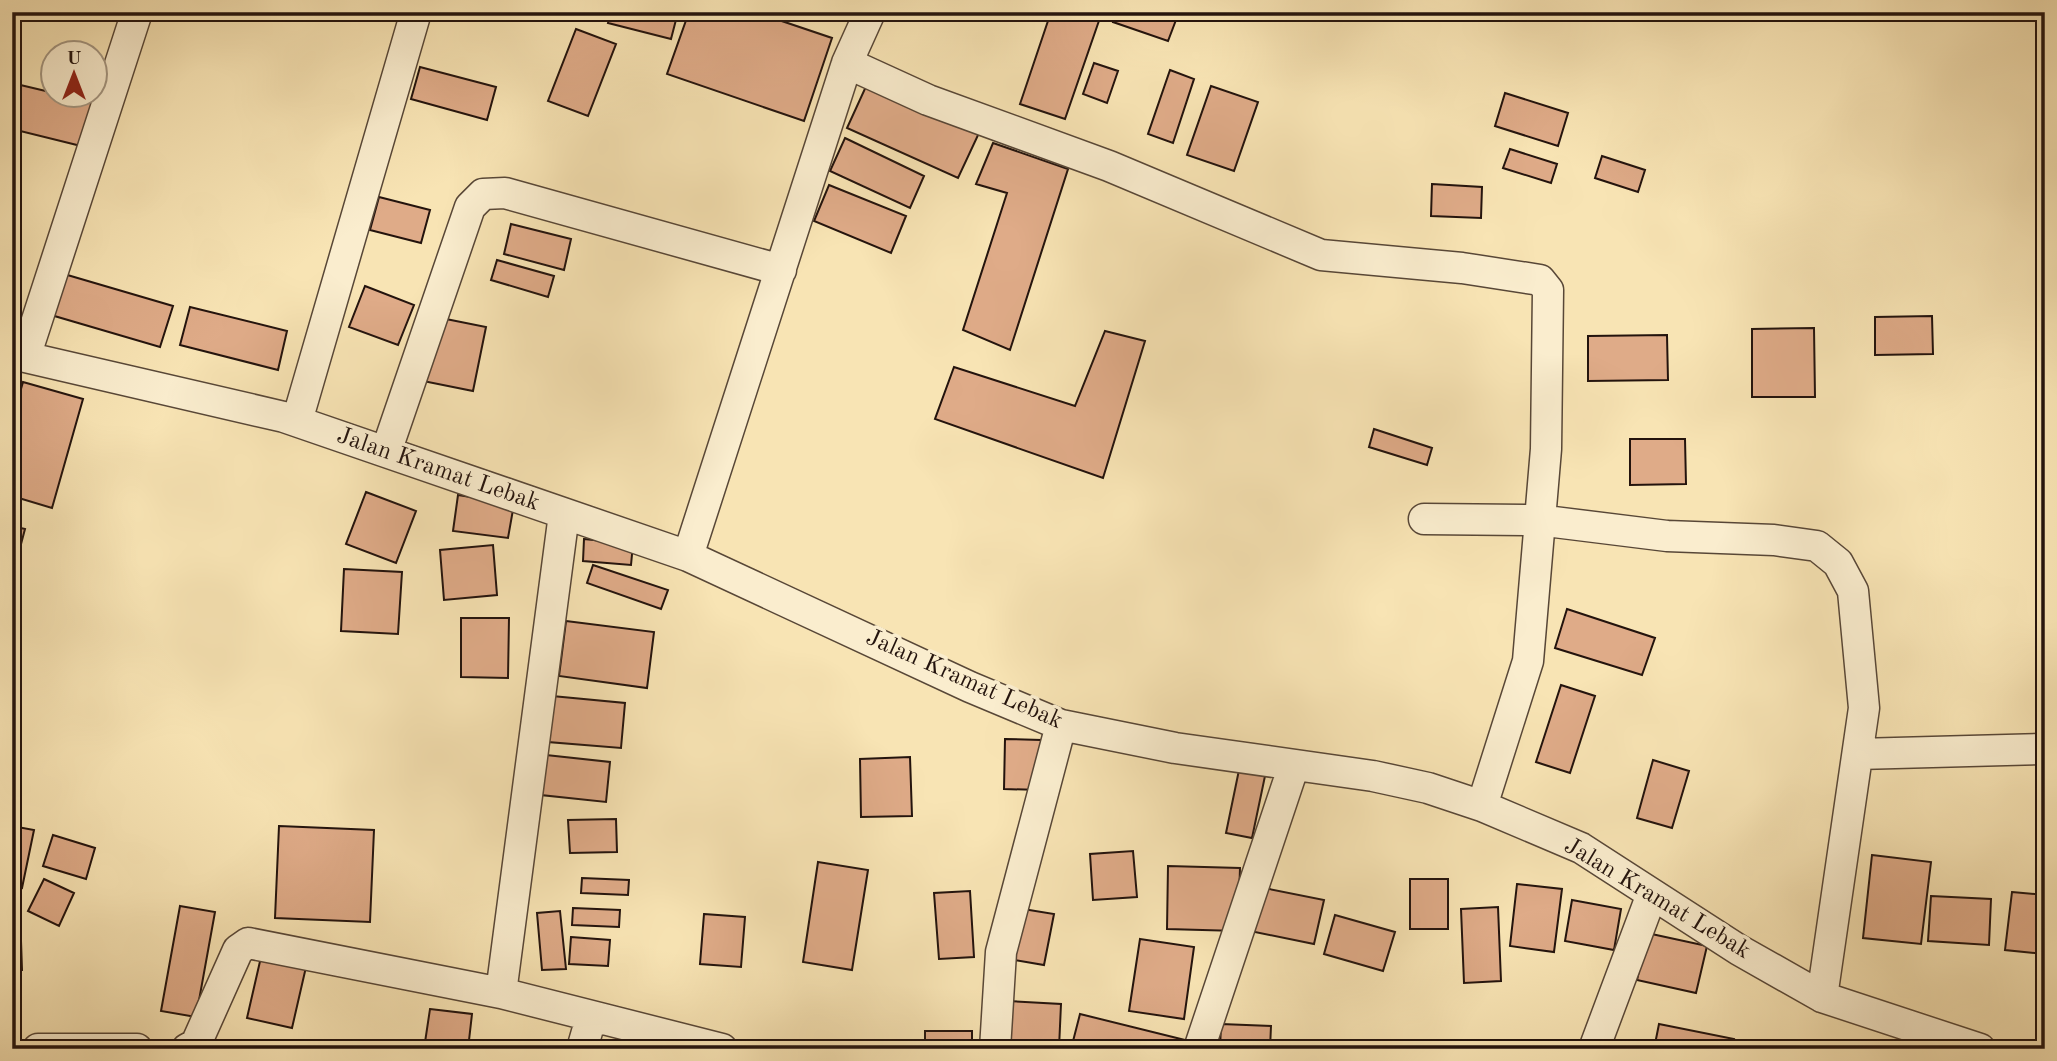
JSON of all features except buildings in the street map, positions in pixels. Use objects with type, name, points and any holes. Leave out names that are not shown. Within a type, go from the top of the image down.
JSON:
[{"type":"street","points":[[19,354],[137,12]]},
{"type":"street","points":[[297,421],[415,12]]},
{"type":"street","points":[[688,556],[847,63],[870,12]]},
{"type":"street","points":[[847,63],[928,100],[1109,166],[1321,256],[1462,268],[1539,280],[1548,290],[1546,449],[1528,661],[1482,806]]},
{"type":"street","points":[[386,452],[470,207],[483,194],[505,192],[781,270]]},
{"type":"street","name":"Jalan Kramat Lebak","points":[[19,354],[297,421],[688,556],[970,687],[1061,725],[1175,748],[1395,781],[1482,806],[1581,848],[1739,950],[1822,997],[1980,1049]]},
{"type":"street","points":[[501,993],[564,514]]},
{"type":"street","points":[[1424,519],[1538,520],[1667,536],[1774,540],[1817,546],[1830,554],[1847,575],[1853,590],[1864,708],[1822,997]]},
{"type":"street","points":[[995,1049],[1001,952],[1061,725]]},
{"type":"street","points":[[1858,754],[2045,749]]},
{"type":"street","points":[[1199,1049],[1294,765]]},
{"type":"street","points":[[1594,1049],[1653,894]]},
{"type":"street","points":[[187,1049],[196,1044],[238,950],[248,943],[501,993],[591,1018],[722,1049]]},
{"type":"street","points":[[582,1049],[591,1018]]},
{"type":"street","points":[[38,1049],[136,1049]]}]
